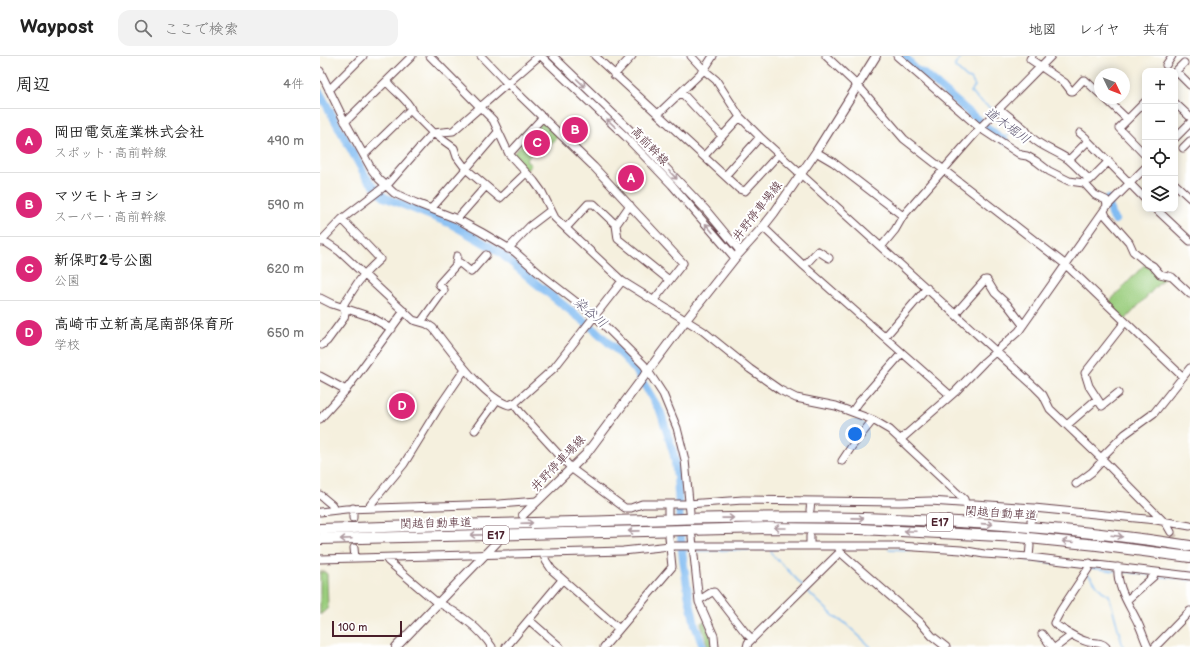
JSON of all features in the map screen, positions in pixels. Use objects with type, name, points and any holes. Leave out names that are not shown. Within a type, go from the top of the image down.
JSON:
[{"type":"highway","name":"E17","points":[[670,516],[689,516]]},
{"type":"highway","name":"関越自動車道","points":[[320,529],[670,516]]},
{"type":"highway","name":"関越自動車道","points":[[689,516],[863,518],[952,522],[1098,534],[1190,546]]},
{"type":"highway","name":"関越自動車道","points":[[690,533],[767,528],[853,529],[950,533],[1090,544],[1190,557]]},
{"type":"highway","name":"E17","points":[[671,533],[690,533]]},
{"type":"highway","name":"関越自動車道","points":[[320,539],[671,533]]},
{"type":"main road","name":"井野停車場線","points":[[526,512],[586,454],[646,371],[740,251],[763,226],[816,152],[876,56]]},
{"type":"main road","points":[[396,647],[497,542]]},
{"type":"street","points":[[329,90],[363,56]]},
{"type":"street","points":[[345,122],[412,56]]},
{"type":"street","points":[[430,56],[493,120],[509,154],[542,192],[555,218],[622,281],[703,331],[750,369],[780,390],[796,398],[823,402],[852,412],[887,427],[964,498],[965,503]]},
{"type":"street","points":[[481,56],[594,167],[683,263],[654,300]]},
{"type":"street","points":[[540,56],[479,107],[453,131],[433,133],[387,185],[342,219],[320,242],[333,246],[413,320],[427,324],[432,328],[481,386],[497,400],[506,405],[514,404],[554,368],[622,281]]},
{"type":"street","name":"高前幹線","points":[[540,56],[631,142],[672,185],[735,258]]},
{"type":"street","name":"高前幹線","points":[[553,56],[631,132],[706,210],[740,251]]},
{"type":"street","points":[[595,56],[739,189],[745,191],[778,155]]},
{"type":"street","points":[[614,75],[632,56]]},
{"type":"street","points":[[691,56],[716,80],[740,117],[778,155],[1040,391],[1050,409],[1163,521],[1171,532]]},
{"type":"street","points":[[658,114],[704,70],[713,56]]},
{"type":"street","points":[[897,56],[980,128],[1021,155],[1027,156],[1049,171],[1069,181],[1084,184],[1095,195],[1106,200],[1106,216],[1129,242],[1133,251],[1153,266],[1160,274],[1172,277],[1190,294]]},
{"type":"street","points":[[1032,56],[1030,59],[1065,83],[1071,91],[1073,91],[1085,80],[1094,88]]},
{"type":"street","points":[[881,247],[895,230],[903,216],[980,128],[1051,56]]},
{"type":"street","points":[[1166,65],[1172,56]]},
{"type":"street","points":[[830,57],[858,85],[904,139],[1066,265],[1183,377]]},
{"type":"street","points":[[1178,69],[1184,63]]},
{"type":"street","points":[[320,71],[345,122],[378,179],[387,185],[394,193],[457,219],[482,232],[508,249],[516,252],[540,274],[594,317],[636,356],[662,394],[677,428],[686,460],[689,516]]},
{"type":"street","points":[[1178,75],[1190,85]]},
{"type":"street","points":[[387,82],[392,89],[410,104],[410,110],[433,133],[454,148],[457,156],[466,169],[500,198],[526,173]]},
{"type":"street","points":[[681,92],[722,136]]},
{"type":"street","points":[[1112,104],[1128,119]]},
{"type":"street","points":[[1176,104],[1190,117]]},
{"type":"street","points":[[1142,108],[1120,128],[1142,152]]},
{"type":"street","points":[[1000,109],[1025,129],[1037,142],[1069,160],[1090,180],[1109,161]]},
{"type":"street","points":[[364,155],[410,110]]},
{"type":"street","points":[[509,154],[543,117]]},
{"type":"street","points":[[704,156],[740,117]]},
{"type":"street","points":[[1178,135],[1190,123]]},
{"type":"street","points":[[431,209],[498,132]]},
{"type":"street","points":[[1080,133],[1142,196]]},
{"type":"street","points":[[725,176],[760,137]]},
{"type":"street","points":[[1069,160],[1087,140]]},
{"type":"street","points":[[1183,148],[1190,141]]},
{"type":"street","points":[[816,152],[833,162],[903,216]]},
{"type":"street","points":[[900,440],[950,395],[1023,325],[1106,209],[1142,171]]},
{"type":"street","points":[[457,219],[486,186]]},
{"type":"street","points":[[1178,187],[1190,198]]},
{"type":"street","points":[[566,228],[588,204],[594,204],[616,225],[618,239],[669,280]]},
{"type":"street","points":[[616,225],[630,205]]},
{"type":"street","points":[[508,249],[530,226],[551,210]]},
{"type":"street","points":[[1159,212],[1189,238]]},
{"type":"street","points":[[321,345],[327,341],[344,318],[345,310],[343,307],[353,288],[364,274],[380,259],[342,219]]},
{"type":"street","points":[[763,226],[804,266],[950,395]]},
{"type":"street","points":[[804,266],[818,251],[828,258]]},
{"type":"street","points":[[421,322],[444,290],[439,284],[456,265],[457,259],[471,272],[486,255]]},
{"type":"street","points":[[955,314],[985,280],[988,280],[994,293],[1008,304],[1023,325]]},
{"type":"street","points":[[885,337],[927,288]]},
{"type":"street","points":[[320,298],[371,317],[392,329]]},
{"type":"street","points":[[320,419],[346,390],[404,311]]},
{"type":"street","points":[[1118,393],[1103,406],[1101,405],[1089,386],[1085,373],[1125,322]]},
{"type":"street","points":[[852,412],[902,353]]},
{"type":"street","points":[[370,507],[404,464],[439,407],[466,368]]},
{"type":"street","points":[[1076,484],[1092,472],[1125,434],[1154,414],[1190,368]]},
{"type":"street","points":[[320,376],[346,390]]},
{"type":"street","points":[[1067,425],[1097,399]]},
{"type":"street","points":[[475,430],[497,400]]},
{"type":"street","points":[[514,404],[572,469],[623,507],[631,508],[642,504],[689,504],[743,500],[930,501],[1034,508],[1163,521],[1190,526]]},
{"type":"street","points":[[842,461],[873,420]]},
{"type":"street","points":[[320,495],[332,505],[333,510]]},
{"type":"street","points":[[810,510],[811,501]]},
{"type":"street","points":[[320,512],[370,507],[537,502]]},
{"type":"street","points":[[516,503],[524,506],[526,512]]},
{"type":"street","points":[[669,504],[670,516]]},
{"type":"street","points":[[352,508],[353,518]]},
{"type":"street","points":[[1031,520],[1034,508]]},
{"type":"street","points":[[604,647],[672,567],[671,533]]},
{"type":"street","points":[[690,533],[699,599],[714,636],[715,647]]},
{"type":"street","points":[[810,536],[810,546]]},
{"type":"street","points":[[320,559],[624,551],[671,546],[810,546],[838,548],[900,546],[962,550],[984,554],[1090,563],[1190,576]]},
{"type":"street","points":[[1029,557],[1030,546]]},
{"type":"street","points":[[354,548],[355,558]]},
{"type":"street","points":[[747,647],[748,643],[838,548]]},
{"type":"street","points":[[838,548],[920,622],[932,636],[946,647]]},
{"type":"street","points":[[543,553],[548,566],[619,629]]},
{"type":"street","points":[[386,558],[438,602],[457,614],[477,630],[488,640],[492,647]]},
{"type":"street","points":[[1090,563],[1088,569],[1054,621],[1056,625],[1072,635],[1096,645],[1103,644],[1106,647]]},
{"type":"street","points":[[1118,567],[1117,575],[1148,647]]},
{"type":"street","points":[[1127,600],[1153,577],[1155,572]]},
{"type":"street","points":[[506,647],[562,580]]},
{"type":"street","points":[[699,599],[711,592],[714,592],[752,639]]},
{"type":"street","points":[[1155,647],[1190,612]]},
{"type":"street","points":[[529,620],[560,647]]},
{"type":"street","points":[[1042,634],[1052,647]]},
{"type":"street","points":[[1056,647],[1072,635]]},
{"type":"green space","points":[[542,122],[544,122],[559,135],[541,154],[535,150],[526,160],[531,165],[526,171],[512,155]]},
{"type":"green space","points":[[1144,265],[1165,277],[1125,320],[1108,303]]},
{"type":"green space","points":[[320,572],[325,572],[327,574],[328,608],[320,615]]},
{"type":"green space","points":[[704,621],[711,637],[712,647],[708,647],[701,623]]},
{"type":"waterway","name":"道木堀川","points":[[904,56],[913,68],[927,76],[1005,141]]},
{"type":"waterway","points":[[963,56],[955,67],[967,78],[971,79],[975,86],[970,92],[993,110]]},
{"type":"waterway","name":"染谷川","points":[[320,93],[366,177],[384,197],[451,224],[498,251],[595,330],[623,356],[638,374],[661,413],[674,455],[682,551],[688,593],[695,625],[703,647]]},
{"type":"waterway","points":[[1004,140],[1008,135],[1008,119]]},
{"type":"waterway","name":"道木堀川","points":[[1108,199],[1111,215],[1115,220]]},
{"type":"waterway","points":[[696,551],[776,549]]},
{"type":"waterway","points":[[888,549],[910,550]]},
{"type":"waterway","points":[[682,551],[692,551]]},
{"type":"waterway","points":[[771,551],[773,556],[803,586]]},
{"type":"waterway","points":[[1027,560],[1087,567]]},
{"type":"waterway","points":[[1091,568],[1115,571]]},
{"type":"waterway","points":[[1120,571],[1150,575]]},
{"type":"waterway","points":[[1088,574],[1102,591],[1109,595],[1123,647]]},
{"type":"waterway","points":[[1156,576],[1190,580]]},
{"type":"waterway","points":[[805,589],[836,618],[846,624],[871,647]]},
{"type":"tunnel","points":[[1171,532],[1190,562]]},
{"type":"place","name":"マツモトキヨシ","points":[[575,130]]},
{"type":"place","name":"新保町2号公園","points":[[537,143]]},
{"type":"place","name":"岡田電気産業株式会社","points":[[631,178]]},
{"type":"place","name":"高崎市立新高尾南部保育所","points":[[402,406]]}]
